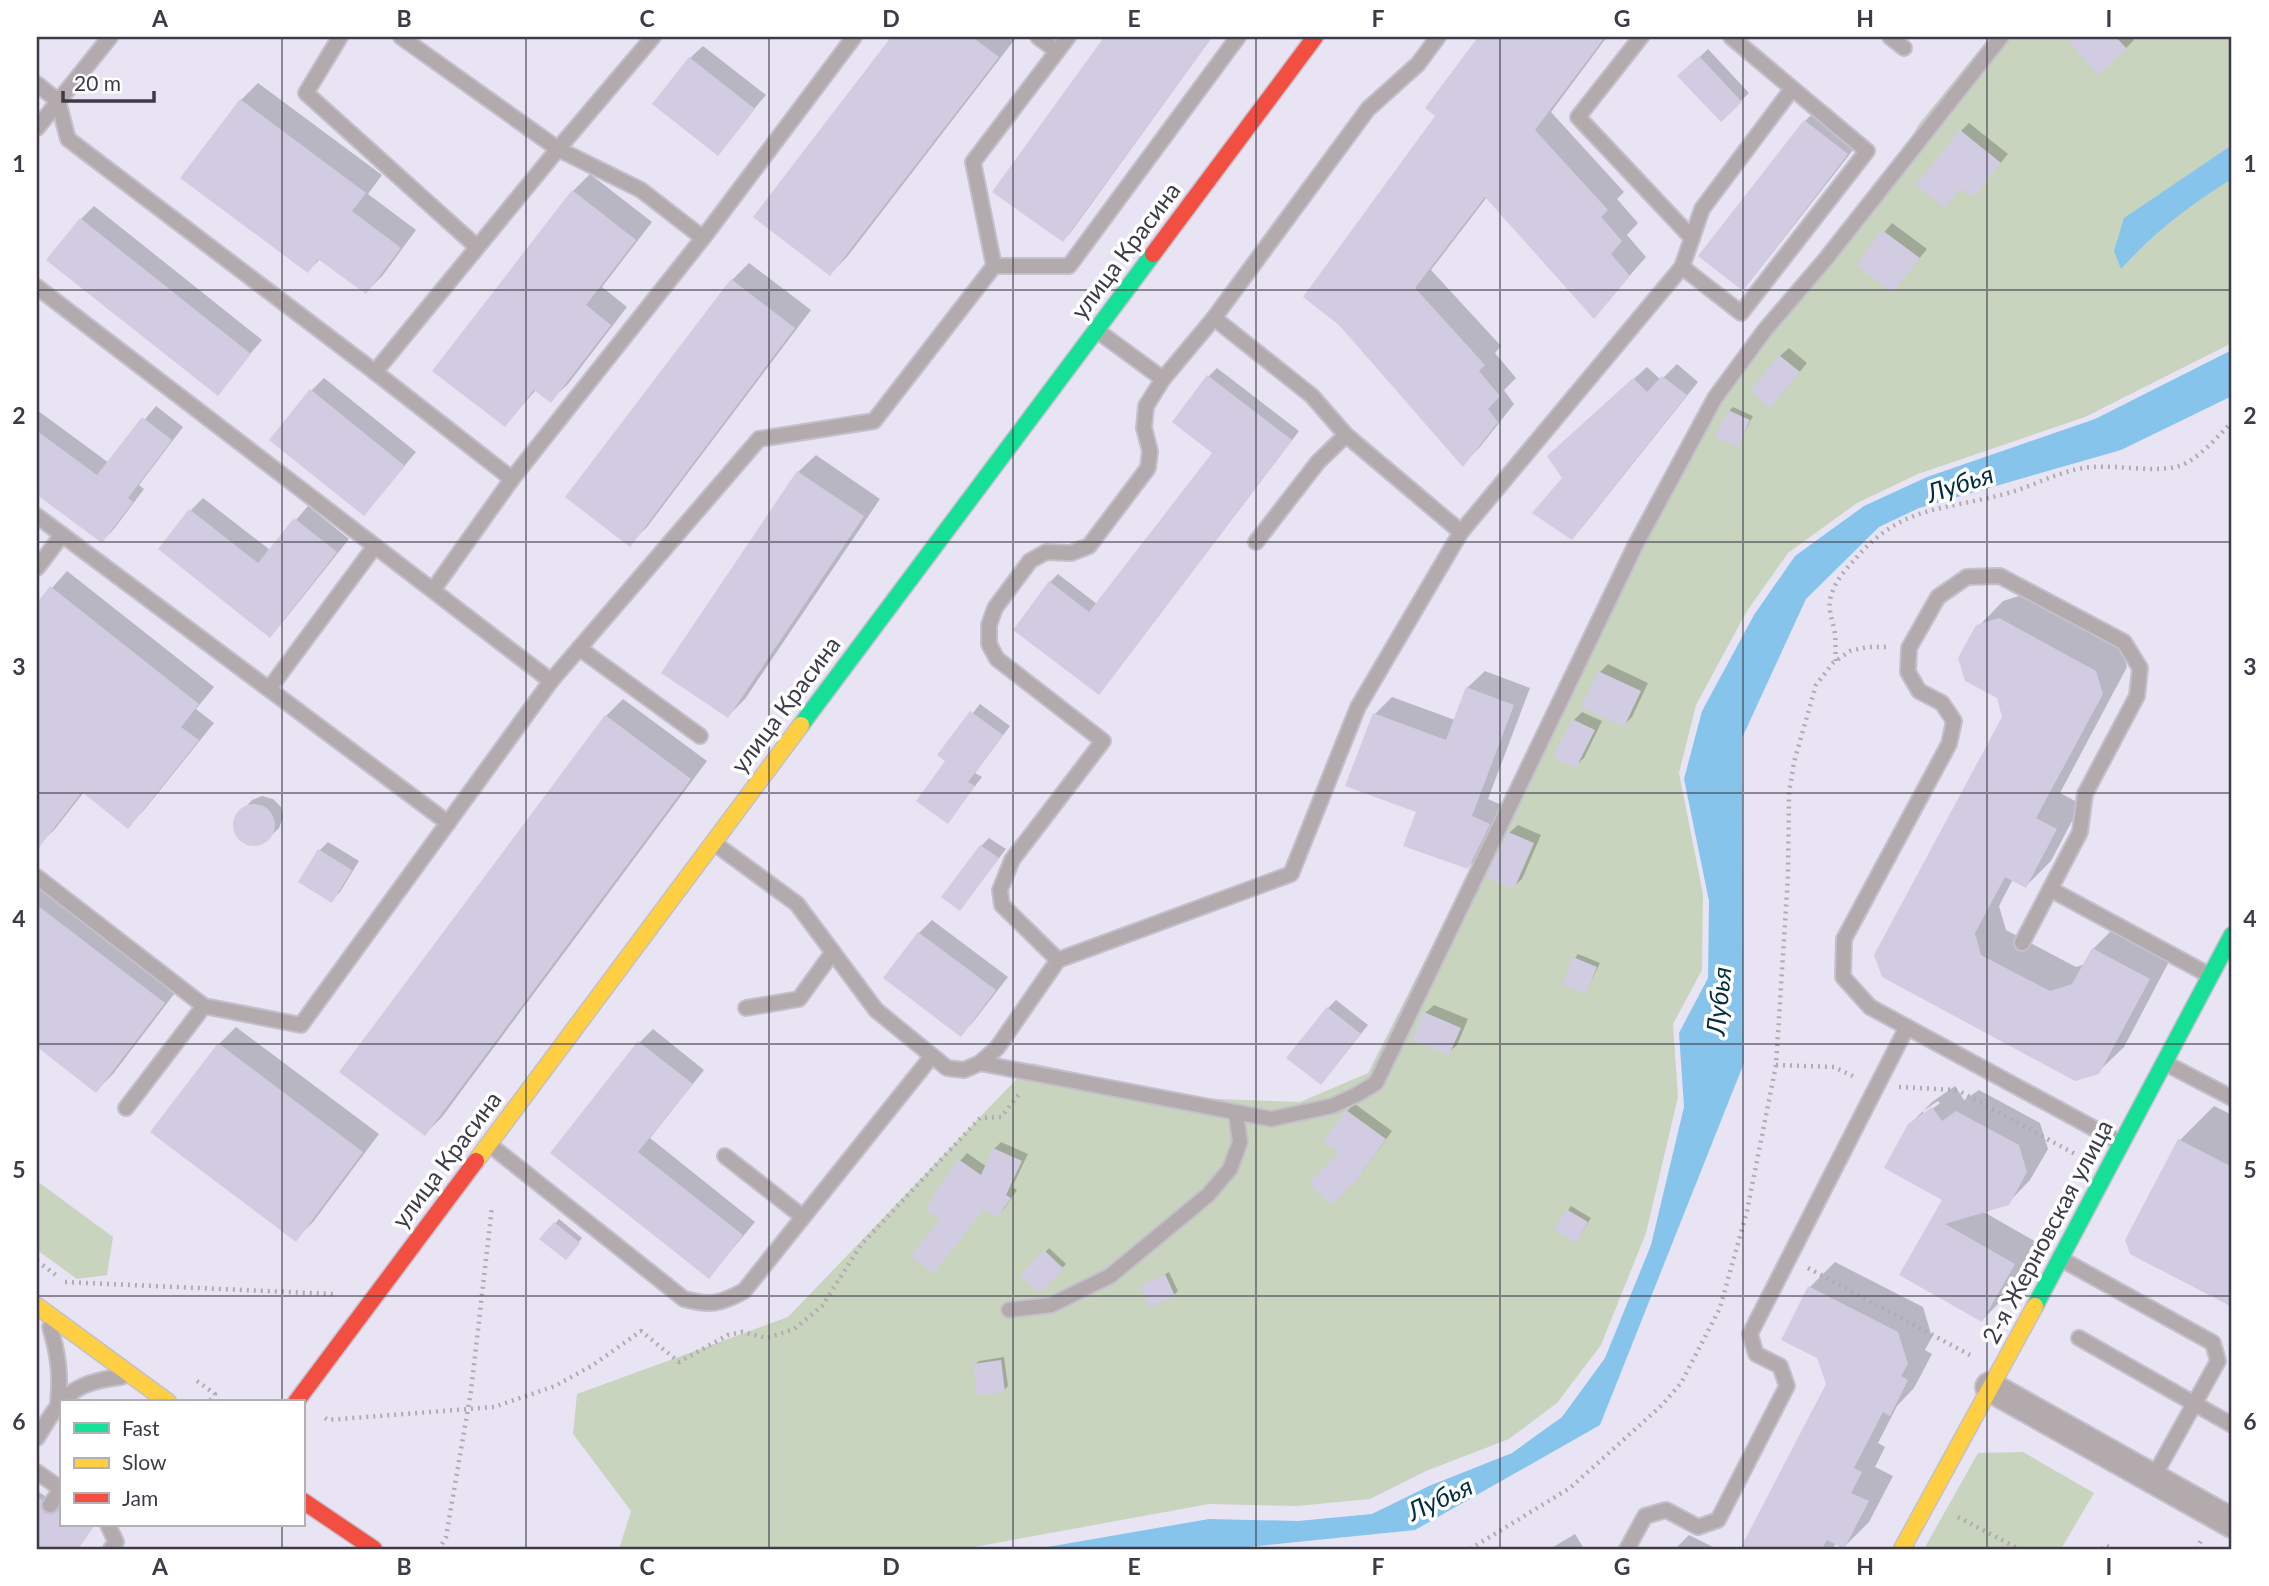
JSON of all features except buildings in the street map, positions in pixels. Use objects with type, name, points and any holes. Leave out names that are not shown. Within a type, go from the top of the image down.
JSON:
[{"type":"main road","name":"улица Красина","points":[[297,1400],[1315,37]]},
{"type":"main road","name":"2-я Жерновская улица","points":[[1902,1549],[2232,935]]},
{"type":"main road","points":[[41,1309],[165,1400]]},
{"type":"main road","points":[[304,1502],[374,1549]]},
{"type":"street","points":[[1990,1387],[2232,1523]]},
{"type":"lane","points":[[37,128],[110,37]]},
{"type":"lane","points":[[340,37],[306,93],[477,247]]},
{"type":"lane","points":[[403,37],[558,149],[641,190],[703,238]]},
{"type":"lane","points":[[375,372],[653,37]]},
{"type":"lane","points":[[433,590],[512,479],[703,238],[854,37]]},
{"type":"lane","points":[[1038,37],[1057,51]]},
{"type":"lane","points":[[37,877],[204,1006],[301,1025],[551,681],[759,439],[874,421],[994,266],[973,162],[1068,37]]},
{"type":"lane","points":[[994,266],[1069,266],[1238,37]]},
{"type":"lane","points":[[1058,960],[1002,905],[1000,890],[1012,860],[1104,741],[997,659],[989,644],[989,625],[995,608],[1030,561],[1046,552],[1072,553],[1089,546],[1148,468],[1150,451],[1144,428],[1146,406],[1163,379],[1213,318],[1368,109],[1418,64],[1438,37]]},
{"type":"lane","points":[[1641,37],[1578,117],[1692,238]]},
{"type":"lane","points":[[1682,267],[1741,313],[1867,151],[1731,37]]},
{"type":"lane","points":[[1890,37],[1904,48]]},
{"type":"lane","points":[[980,1063],[1271,1119],[1332,1106],[1376,1083],[1636,544],[1715,398],[1765,330],[1825,260],[2001,37]]},
{"type":"lane","points":[[37,84],[58,101],[68,139],[512,479]]},
{"type":"lane","points":[[712,842],[797,904],[876,1010],[947,1068],[964,1070],[980,1063],[998,1048],[1058,960],[1291,874],[1359,707],[1461,532],[1682,267],[1702,209],[1792,89]]},
{"type":"lane","points":[[37,288],[551,681]]},
{"type":"lane","points":[[1213,318],[1312,396],[1346,435],[1461,532]]},
{"type":"lane","points":[[1096,329],[1163,379]]},
{"type":"lane","points":[[1255,542],[1318,462],[1346,435]]},
{"type":"lane","points":[[37,516],[448,823]]},
{"type":"lane","points":[[37,568],[62,535]]},
{"type":"lane","points":[[269,689],[376,546]]},
{"type":"lane","points":[[2022,943],[2080,832],[2085,794],[2137,696],[2140,668],[2124,642],[2000,576],[1967,577],[1938,597],[1909,648],[1908,672],[1919,691],[1942,703],[1954,721],[1949,744],[1844,939],[1843,977],[1870,1007],[2121,1144]]},
{"type":"lane","points":[[579,648],[700,736]]},
{"type":"lane","points":[[2050,889],[2210,976]]},
{"type":"lane","points":[[746,1008],[799,999],[833,952]]},
{"type":"lane","points":[[126,1108],[204,1006]]},
{"type":"lane","points":[[1627,1549],[1645,1516],[1666,1510],[1698,1527],[1718,1520],[1787,1386],[1780,1366],[1756,1354],[1750,1334],[1907,1027]]},
{"type":"lane","points":[[488,1144],[684,1299],[704,1304],[723,1302],[744,1291],[932,1056]]},
{"type":"lane","points":[[2164,1062],[2232,1098]]},
{"type":"lane","points":[[1009,1310],[1051,1305],[1111,1276],[1208,1195],[1230,1169],[1240,1142],[1236,1114]]},
{"type":"lane","points":[[725,1156],[803,1217]]},
{"type":"lane","points":[[2060,1259],[2213,1343],[2218,1361],[2153,1478]]},
{"type":"lane","points":[[37,1438],[58,1402],[60,1381],[58,1358],[41,1309]]},
{"type":"lane","points":[[2079,1338],[2232,1425]]},
{"type":"lane","points":[[61,1400],[91,1382],[132,1376]]},
{"type":"lane","points":[[37,1472],[60,1488]]},
{"type":"lane","points":[[50,1505],[60,1490]]},
{"type":"lane","points":[[108,1526],[116,1542],[111,1549]]},
{"type":"path","points":[[1836,661],[1835,632],[1829,613],[1831,593],[1864,548],[1896,522],[1925,512],[2011,492],[2076,469],[2181,466],[2202,451],[2232,422]]},
{"type":"path","points":[[1471,1549],[1570,1488],[1662,1405],[1681,1383],[1720,1308],[1747,1211],[1776,1065],[1788,876],[1789,793],[1794,762],[1816,685],[1836,661],[1850,651],[1867,647],[1909,648]]},
{"type":"path","points":[[1776,1065],[1834,1067]]},
{"type":"path","points":[[328,1420],[494,1407],[555,1385],[593,1365],[641,1331],[679,1362],[728,1335],[743,1332],[767,1338],[794,1329],[821,1306],[861,1245],[980,1118],[1001,1117],[1024,1088],[1038,1076]]},
{"type":"path","points":[[1877,1086],[1957,1090],[2086,1160]]},
{"type":"path","points":[[442,1544],[446,1537],[468,1408],[492,1208]]},
{"type":"path","points":[[1789,1258],[1977,1359]]},
{"type":"path","points":[[65,1282],[333,1294]]},
{"type":"path","points":[[210,1400],[215,1394]]},
{"type":"path","points":[[1928,1501],[2019,1549]]},
{"type":"path","points":[[2102,1549],[2105,1545],[2113,1549]]},
{"type":"green space","points":[[1990,37],[2232,37],[2232,343],[2085,417],[1918,474],[1857,503],[1788,553],[1747,611],[1696,705],[1679,773],[1703,894],[1702,970],[1673,1024],[1678,1097],[1646,1233],[1601,1345],[1557,1403],[1509,1439],[1426,1471],[1370,1499],[1297,1506],[1209,1504],[963,1549],[619,1549],[631,1511],[573,1434],[577,1394],[788,1317],[1032,1063],[1193,1098],[1300,1102],[1368,1073],[1715,386],[1908,148],[1918,125]]},
{"type":"green space","points":[[37,1181],[113,1237],[107,1275],[77,1279],[37,1250]]},
{"type":"green space","points":[[2023,1452],[2094,1493],[2061,1549],[1924,1549],[1978,1453]]},
{"type":"water","points":[[2232,145],[2232,179],[2173,220],[2121,269],[2114,251],[2124,218]]},
{"type":"water","name":"Лубья","points":[[2232,350],[2232,396],[2121,450],[1919,508],[1879,527],[1806,599],[1742,738],[1744,1063],[1600,1425],[1415,1530],[1229,1549],[1036,1549],[1209,1519],[1298,1521],[1372,1514],[1429,1486],[1512,1453],[1562,1417],[1605,1358],[1651,1245],[1684,1107],[1679,1033],[1708,978],[1709,901],[1684,779],[1702,711],[1754,615],[1795,556],[1864,506],[1927,477],[2095,419]]},
{"type":"traffic: fast","points":[[801,725],[1153,254]]},
{"type":"traffic: fast","points":[[2035,1306],[2232,935]]},
{"type":"traffic: slow","points":[[476,1161],[801,725]]},
{"type":"traffic: slow","points":[[37,1306],[165,1400]]},
{"type":"traffic: slow","points":[[1902,1549],[2035,1306]]},
{"type":"traffic: jam","points":[[1153,254],[1315,37]]},
{"type":"traffic: jam","points":[[297,1400],[476,1161]]},
{"type":"traffic: jam","points":[[304,1502],[374,1549]]}]
